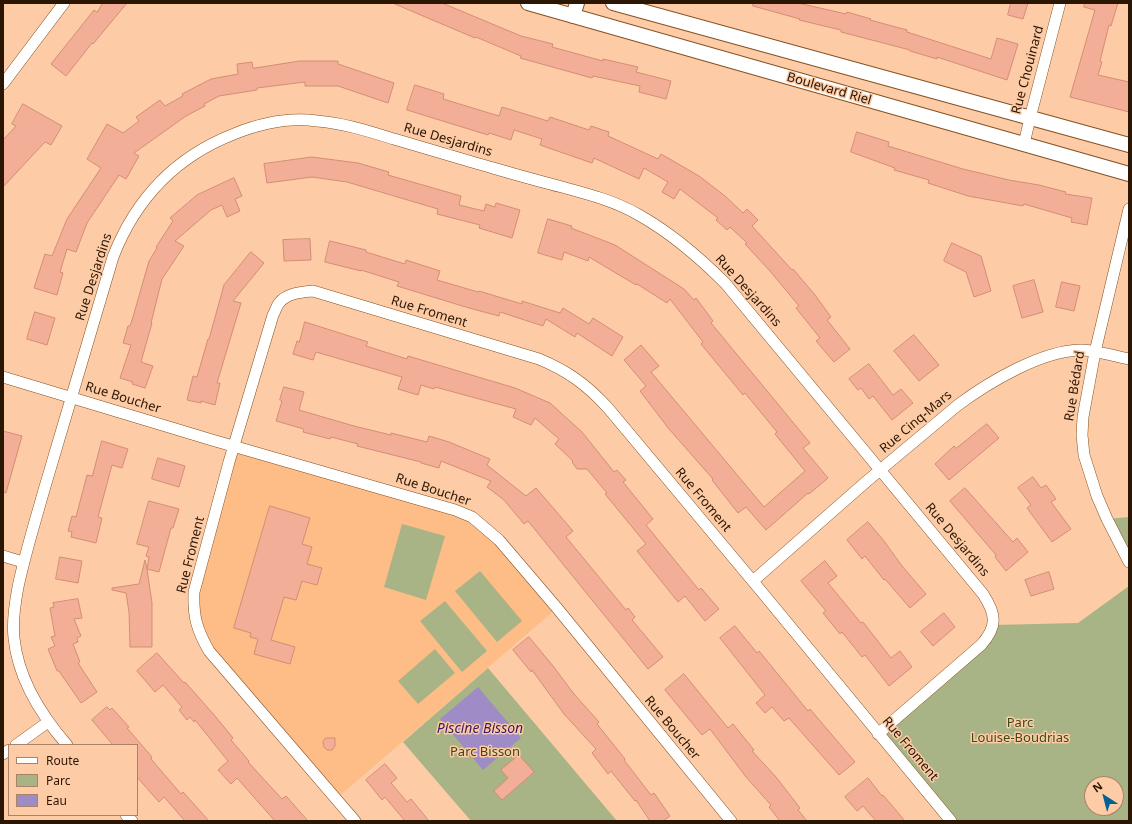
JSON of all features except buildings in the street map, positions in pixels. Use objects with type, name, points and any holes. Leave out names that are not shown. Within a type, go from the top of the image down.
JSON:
[{"type":"street","points":[[3,84],[64,3]]},
{"type":"street","name":"Boulevard Riel","points":[[528,3],[1129,174]]},
{"type":"street","points":[[573,16],[577,3]]},
{"type":"street","name":"Boulevard Riel","points":[[613,3],[1129,145]]},
{"type":"street","name":"Rue Chouinard","points":[[1024,144],[1060,3]]},
{"type":"street","name":"Rue Desjardins","points":[[66,744],[48,722],[22,673],[17,657],[13,618],[23,562],[113,257],[130,219],[144,200],[170,171],[186,158],[206,146],[258,125],[277,121],[316,120],[358,128],[598,197],[638,214],[684,245],[725,283],[990,604],[993,613],[993,625],[989,636],[981,645],[878,734]]},
{"type":"street","name":"Rue Bédard","points":[[1129,209],[1095,352],[1083,417],[1082,435],[1084,455],[1097,496],[1129,562]]},
{"type":"street","name":"Rue Froment","points":[[355,821],[209,652],[196,624],[193,609],[194,592],[234,446],[273,316],[279,303],[289,296],[301,292],[313,291],[539,359],[570,374],[597,396],[753,581],[951,821]]},
{"type":"street","name":"Rue Cinq-Mars","points":[[753,581],[880,470],[973,393],[1010,372],[1032,363],[1068,352],[1081,350],[1129,358]]},
{"type":"street","name":"Rue Boucher","points":[[3,377],[455,510],[472,517],[499,540],[543,591],[731,821]]},
{"type":"street","points":[[3,556],[23,562]]},
{"type":"street","points":[[17,744],[48,722]]},
{"type":"shaded area","points":[[234,446],[472,517],[557,608],[336,799],[209,651],[193,609]]},
{"type":"green space","points":[[1129,517],[1129,562],[1107,519]]},
{"type":"green space","points":[[402,524],[445,536],[426,600],[384,587]]},
{"type":"green space","points":[[480,571],[522,621],[497,642],[455,591]]},
{"type":"green space","name":"Parc Louise-Boudrias","points":[[1129,586],[1129,821],[951,821],[878,734],[981,645],[993,625],[1078,623]]},
{"type":"green space","points":[[445,601],[487,651],[462,672],[420,621]]},
{"type":"green space","points":[[435,649],[455,673],[418,704],[398,681]]},
{"type":"green space","name":"Parc Bisson","points":[[488,668],[617,821],[471,821],[403,742]]},
{"type":"water","name":"Piscine Bisson","points":[[478,687],[521,738],[483,770],[440,719]]}]
